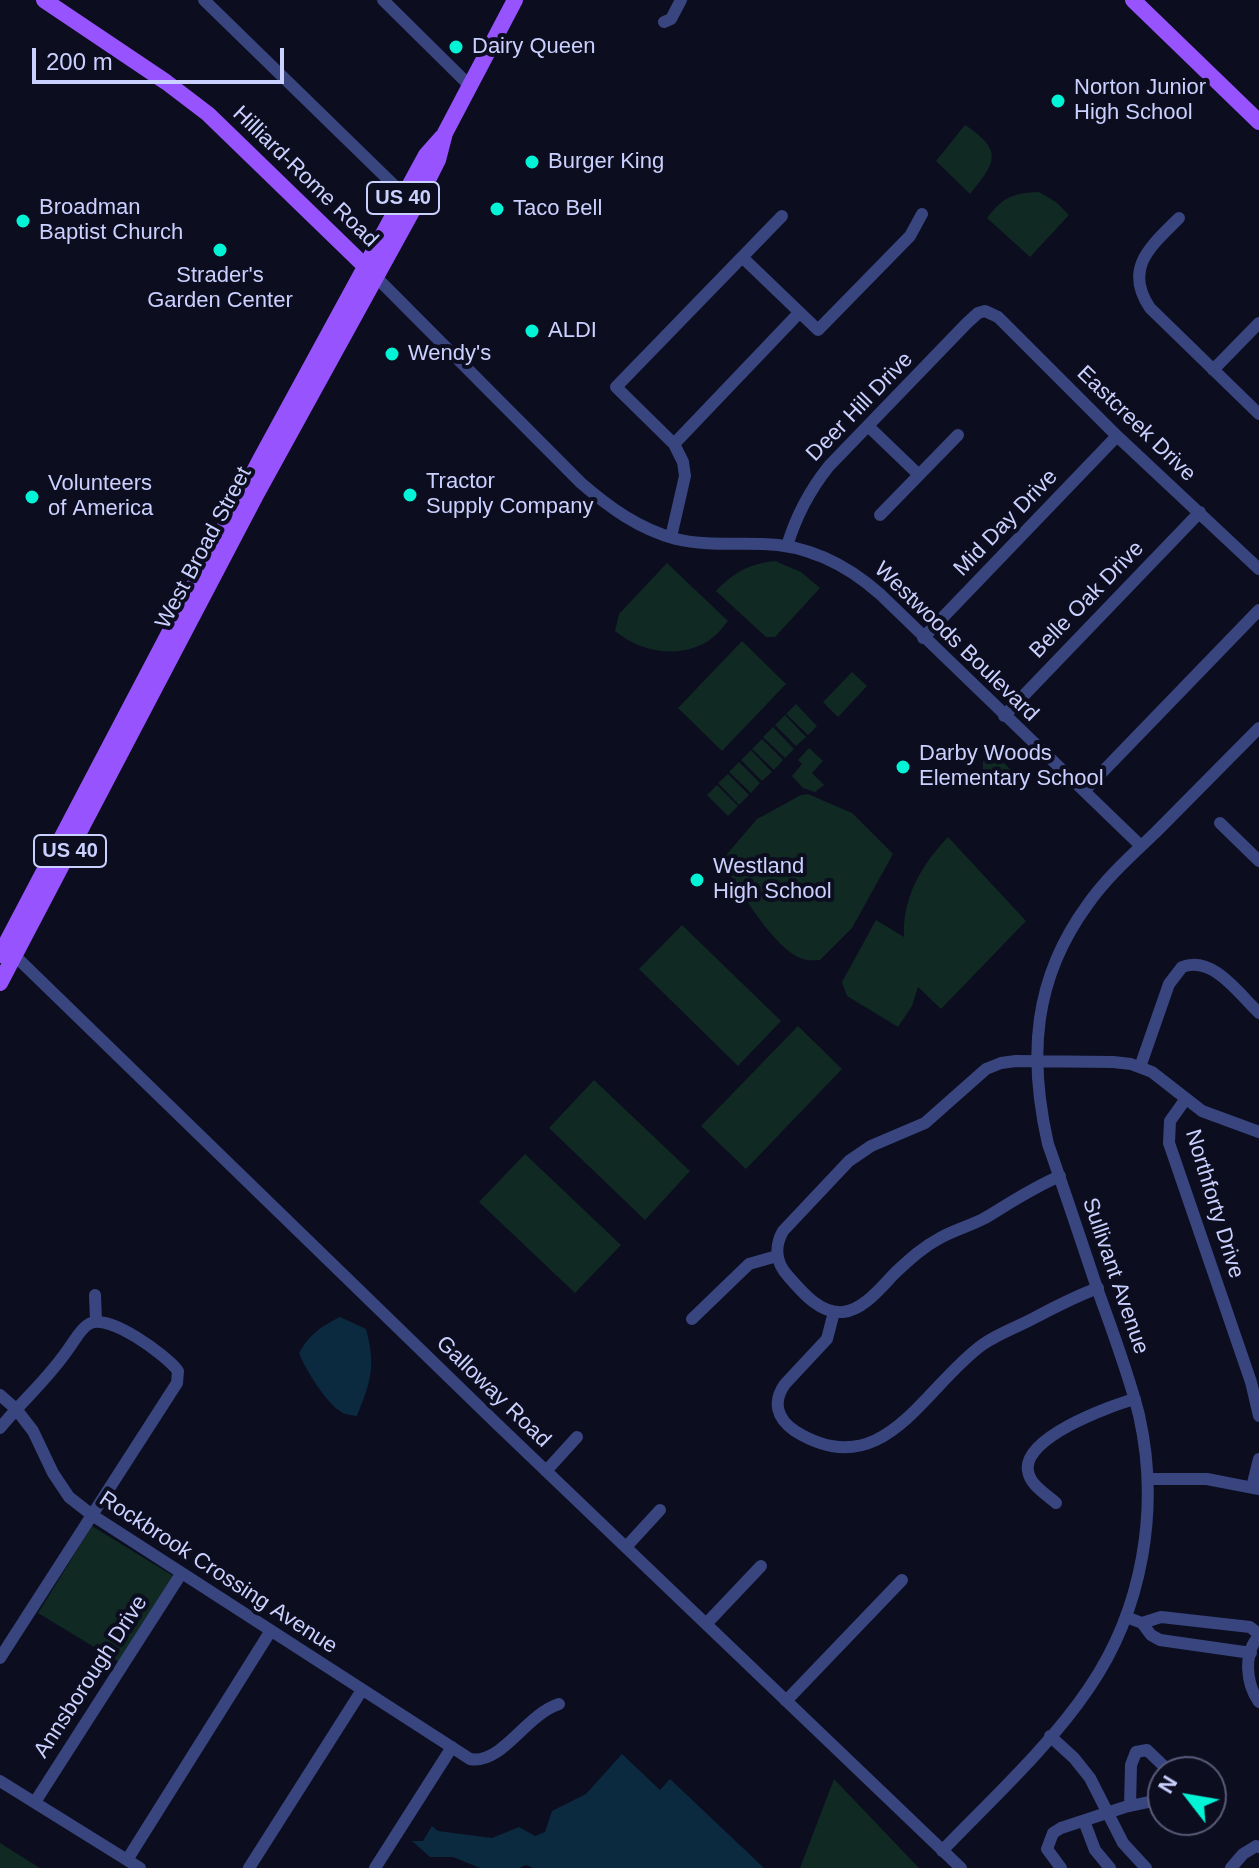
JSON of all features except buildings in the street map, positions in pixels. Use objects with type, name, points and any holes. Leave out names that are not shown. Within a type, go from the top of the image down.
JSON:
[{"type":"main road","name":"Hilliard-Rome Road","points":[[44,0],[208,114],[371,272]]},
{"type":"main road","name":"West Broad Street","points":[[371,272],[404,195],[426,155],[445,133],[515,0]]},
{"type":"main road","points":[[1133,0],[1259,122]]},
{"type":"main road","name":"West Broad Street","points":[[0,983],[5,950],[256,495],[371,272],[438,160],[445,133]]},
{"type":"street","points":[[204,0],[404,195]]},
{"type":"street","points":[[383,0],[470,86]]},
{"type":"street","points":[[664,22],[671,19],[681,0]]},
{"type":"street","points":[[742,257],[818,330],[910,236],[922,214]]},
{"type":"street","points":[[671,537],[685,476],[683,462],[674,444],[616,390],[617,384],[782,216]]},
{"type":"street","points":[[1179,218],[1154,243],[1141,263],[1139,287],[1150,308],[1259,414]]},
{"type":"street","name":"Westwoods Boulevard","points":[[371,272],[604,503],[630,521],[671,537],[713,544],[787,546],[828,558],[854,573],[880,594],[1141,846]]},
{"type":"street","name":"Deer Hill Drive","points":[[787,546],[797,516],[813,485],[967,323],[985,311]]},
{"type":"street","name":"Eastcreek Drive","points":[[985,311],[998,317],[1117,436],[1259,569]]},
{"type":"street","points":[[674,444],[799,313]]},
{"type":"street","points":[[1213,370],[1259,323]]},
{"type":"street","points":[[868,426],[919,475]]},
{"type":"street","points":[[880,515],[958,435]]},
{"type":"street","name":"Mid Day Drive","points":[[923,638],[1117,436]]},
{"type":"street","name":"Belle Oak Drive","points":[[1004,716],[1200,512]]},
{"type":"street","points":[[1084,791],[1259,610]]},
{"type":"street","name":"Sullivant Avenue","points":[[942,1851],[1072,1712],[1098,1675],[1126,1617],[1144,1550],[1148,1479],[1135,1399],[1042,1117],[1036,1061],[1041,1014],[1057,957],[1088,904],[1141,846],[1259,728]]},
{"type":"street","points":[[1220,823],[1259,861]]},
{"type":"street","name":"Galloway Road","points":[[5,950],[961,1868]]},
{"type":"street","points":[[1140,1067],[1169,984],[1182,967],[1197,963],[1211,968],[1259,1013]]},
{"type":"street","points":[[1060,1176],[1028,1189],[982,1220],[939,1238],[916,1253],[865,1302],[850,1310],[834,1312],[815,1303],[789,1277],[777,1256],[779,1238],[792,1220],[859,1153],[925,1123],[986,1069],[1001,1063],[1113,1062],[1140,1067],[1212,1116],[1259,1132]]},
{"type":"street","name":"Northforty Drive","points":[[1185,1100],[1170,1121],[1169,1143],[1251,1382],[1259,1416]]},
{"type":"street","points":[[692,1319],[749,1264],[777,1256]]},
{"type":"street","points":[[834,1312],[827,1339],[785,1384],[777,1408],[782,1421],[805,1436],[821,1444],[854,1447],[873,1443],[902,1424],[982,1345],[1068,1299],[1098,1288]]},
{"type":"street","points":[[95,1295],[96,1321]]},
{"type":"street","points":[[0,1428],[50,1376],[86,1324],[96,1321],[112,1323],[163,1356],[178,1371],[177,1383],[0,1658]]},
{"type":"street","name":"Rockbrook Crossing Avenue","points":[[0,1395],[33,1431],[69,1497],[92,1515],[470,1759],[479,1761],[494,1756],[545,1708],[559,1704]]},
{"type":"street","points":[[1056,1503],[1030,1477],[1027,1463],[1031,1452],[1039,1443],[1093,1414],[1135,1399]]},
{"type":"street","points":[[546,1471],[577,1437]]},
{"type":"street","points":[[1148,1479],[1207,1479],[1256,1488],[1259,1459]]},
{"type":"street","points":[[626,1547],[660,1510]]},
{"type":"street","points":[[706,1624],[761,1566]]},
{"type":"street","name":"Annsborough Drive","points":[[35,1802],[181,1574]]},
{"type":"street","points":[[786,1701],[902,1580]]},
{"type":"street","points":[[1126,1617],[1142,1623],[1151,1635],[1160,1640],[1251,1653]]},
{"type":"street","points":[[1142,1623],[1161,1617],[1250,1627],[1259,1635],[1251,1653],[1249,1679],[1252,1692],[1259,1702]]},
{"type":"street","points":[[127,1860],[270,1632]]},
{"type":"street","points":[[249,1868],[362,1690]]},
{"type":"street","points":[[1050,1736],[1090,1778],[1123,1843],[1146,1868]]},
{"type":"street","points":[[375,1868],[452,1747]]},
{"type":"street","points":[[1130,1806],[1131,1765],[1136,1752],[1147,1750],[1153,1756]]},
{"type":"street","points":[[0,1781],[140,1868]]},
{"type":"street","points":[[1061,1868],[1049,1854],[1047,1843],[1053,1833],[1147,1802]]},
{"type":"street","points":[[1084,1821],[1095,1850],[1110,1868]]},
{"type":"street","points":[[1234,1867],[1243,1854],[1259,1847]]},
{"type":"green space","points":[[965,125],[986,142],[992,157],[986,173],[970,194],[936,161]]},
{"type":"green space","points":[[1039,192],[1056,202],[1069,215],[1030,257],[987,218],[1009,198]]},
{"type":"green space","points":[[775,561],[801,572],[820,588],[775,637],[766,637],[716,591],[742,570]]},
{"type":"green space","points":[[667,563],[728,621],[712,639],[682,651],[646,648],[615,631],[619,614]]},
{"type":"green space","points":[[742,641],[786,684],[722,751],[678,708]]},
{"type":"green space","points":[[852,672],[867,686],[838,717],[823,702]]},
{"type":"green space","points":[[796,704],[817,726],[808,735],[786,714]]},
{"type":"green space","points":[[785,715],[806,737],[796,746],[775,725]]},
{"type":"green space","points":[[773,727],[794,749],[785,758],[763,737]]},
{"type":"green space","points":[[762,739],[783,760],[774,770],[752,749]]},
{"type":"green space","points":[[809,748],[823,761],[812,773],[824,785],[815,792],[803,788],[792,776],[802,764],[798,760]]},
{"type":"green space","points":[[751,750],[772,772],[762,781],[741,760]]},
{"type":"green space","points":[[1001,760],[1022,781],[983,782],[983,761]]},
{"type":"green space","points":[[739,762],[760,783],[751,793],[729,772]]},
{"type":"green space","points":[[728,774],[749,795],[739,805],[718,783]]},
{"type":"green space","points":[[717,785],[738,806],[728,816],[707,795]]},
{"type":"green space","points":[[808,794],[852,813],[893,854],[852,928],[820,960],[807,960],[783,946],[721,861],[757,819]]},
{"type":"green space","points":[[948,837],[1026,921],[941,1009],[918,987],[912,1006],[898,1027],[847,996],[842,982],[876,920],[904,937],[910,895],[922,870]]},
{"type":"green space","points":[[682,925],[781,1021],[738,1066],[639,969]]},
{"type":"green space","points":[[798,1026],[842,1069],[746,1169],[701,1126]]},
{"type":"green space","points":[[594,1080],[690,1171],[645,1220],[549,1128]]},
{"type":"green space","points":[[525,1154],[621,1245],[575,1293],[479,1202]]},
{"type":"green space","points":[[92,1526],[175,1577],[122,1664],[38,1613]]},
{"type":"green space","points":[[834,1779],[919,1868],[800,1868]]},
{"type":"green space","points":[[0,1843],[40,1868],[0,1868]]},
{"type":"water","points":[[340,1317],[366,1329],[371,1353],[366,1393],[357,1416],[343,1413],[331,1403],[299,1353],[316,1332]]},
{"type":"water","points":[[622,1754],[660,1790],[670,1779],[764,1868],[533,1868],[526,1865],[519,1868],[480,1868],[453,1857],[430,1857],[412,1841],[423,1841],[432,1826],[438,1831],[492,1838],[519,1827],[535,1836],[545,1832],[552,1811],[586,1794]]},
{"type":"place","name":"Dairy Queen","points":[[456,47]]},
{"type":"place","name":"Norton Junior High School","points":[[1058,101]]},
{"type":"place","name":"Burger King","points":[[532,162]]},
{"type":"place","name":"Taco Bell","points":[[497,209]]},
{"type":"place","name":"Broadman Baptist Church","points":[[23,221]]},
{"type":"place","name":"Strader's Garden Center","points":[[220,250]]},
{"type":"place","name":"ALDI","points":[[532,331]]},
{"type":"place","name":"Wendy's","points":[[392,354]]},
{"type":"place","name":"Tractor Supply Company","points":[[410,495]]},
{"type":"place","name":"Volunteers of America","points":[[32,497]]},
{"type":"place","name":"Darby Woods Elementary School","points":[[903,767]]},
{"type":"place","name":"Westland High School","points":[[697,880]]}]
